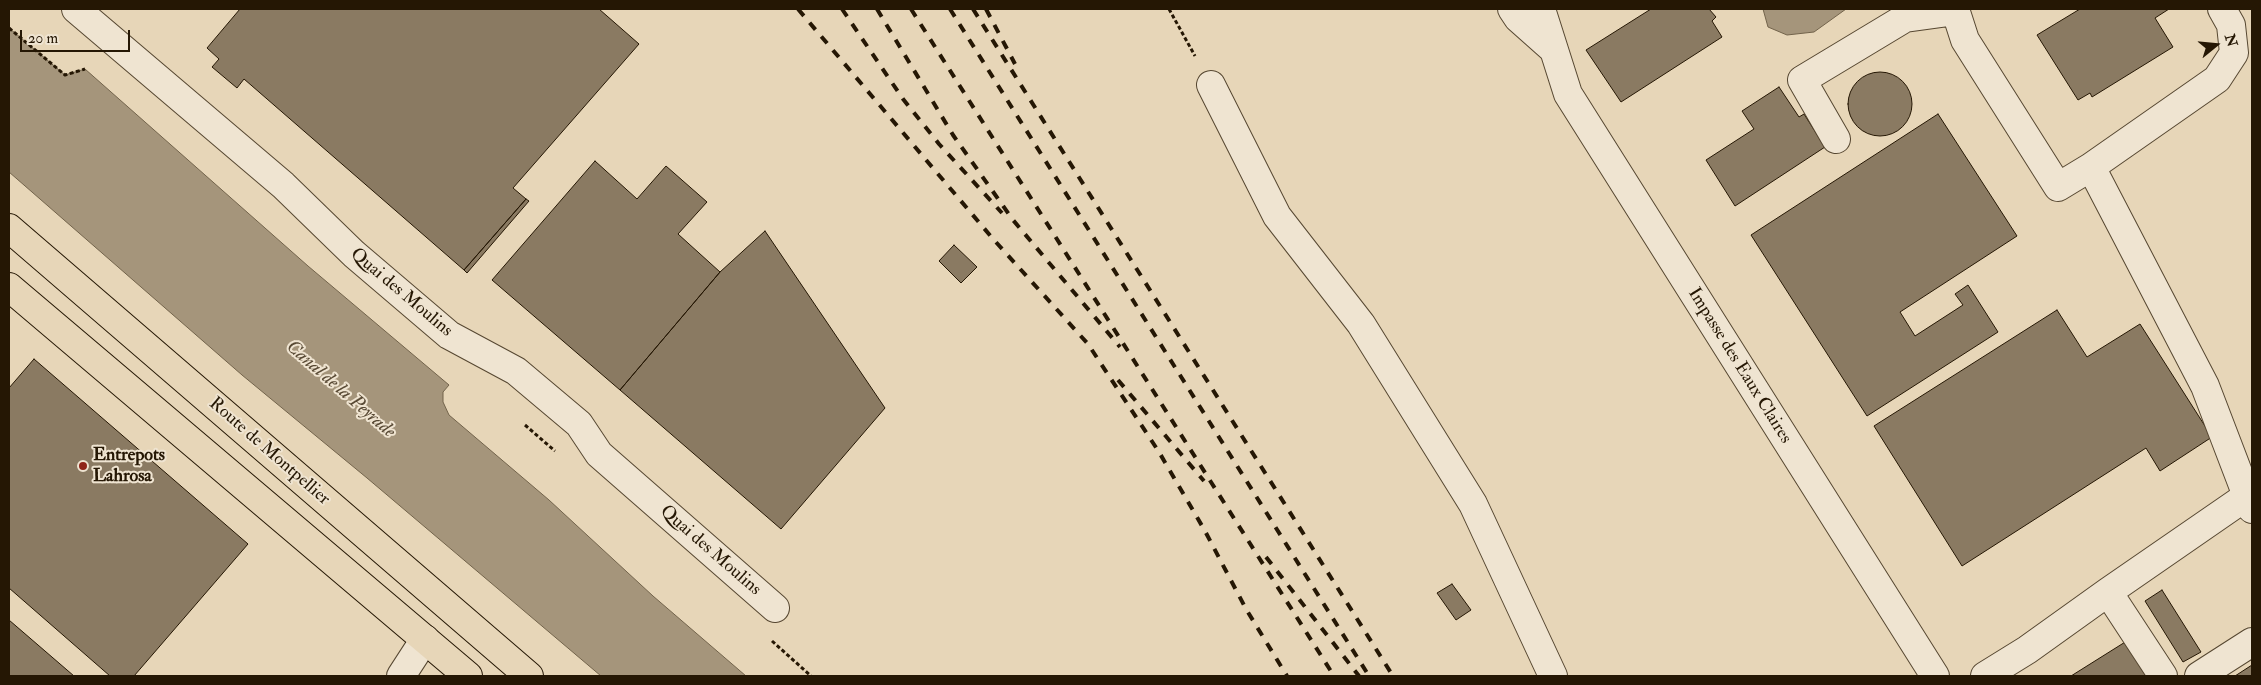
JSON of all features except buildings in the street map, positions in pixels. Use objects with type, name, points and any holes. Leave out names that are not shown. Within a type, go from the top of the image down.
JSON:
[{"type":"main road","name":"Route de Montpellier","points":[[9,228],[529,676]]},
{"type":"main road","points":[[9,287],[468,676]]},
{"type":"street","name":"Quai des Moulins","points":[[76,9],[283,185],[354,254],[449,335],[516,370],[579,424],[599,454],[775,608]]},
{"type":"street","points":[[1512,9],[1518,18],[1556,51]]},
{"type":"street","name":"Impasse des Eaux Claires","points":[[1541,9],[1556,51],[1568,94],[1934,676]]},
{"type":"street","points":[[1836,139],[1802,80],[1905,18],[1956,10],[1965,40],[2058,187],[2218,79],[2234,52],[2231,25],[2222,9]]},
{"type":"street","points":[[1211,85],[1277,216],[1361,324],[1473,504],[1553,676]]},
{"type":"street","points":[[1985,676],[2027,650],[2108,592],[2250,503],[2205,386],[2091,166]]},
{"type":"street","points":[[2108,592],[2163,676]]},
{"type":"street","points":[[401,676],[425,639]]},
{"type":"street","points":[[2199,676],[2252,642]]},
{"type":"path","points":[[1169,9],[1211,85]]},
{"type":"path","points":[[9,28],[65,75],[85,69]]},
{"type":"water","points":[[1763,9],[1846,9],[1814,32],[1787,35],[1768,27]]},
{"type":"water","name":"Canal de la Peyrade","points":[[9,28],[65,75],[85,69],[308,266],[449,385],[443,392],[443,402],[449,415],[549,500],[653,596],[746,676],[601,676],[242,375],[9,172]]},
{"type":"railway","points":[[798,9],[994,240],[1088,344],[1159,452],[1205,531],[1246,609],[1287,676]]},
{"type":"railway","points":[[842,9],[903,99],[939,144],[1002,213]]},
{"type":"railway","points":[[877,9],[953,135],[1013,220],[1120,347]]},
{"type":"railway","points":[[911,9],[1334,676]]},
{"type":"railway","points":[[950,9],[1369,676]]},
{"type":"railway","points":[[973,9],[1393,676]]},
{"type":"railway","points":[[986,9],[1015,64]]},
{"type":"railway","points":[[1118,380],[1204,481]]},
{"type":"railway","points":[[1266,557],[1359,676]]},
{"type":"place","name":"Entrepots Lahrosa","points":[[83,466]]}]
